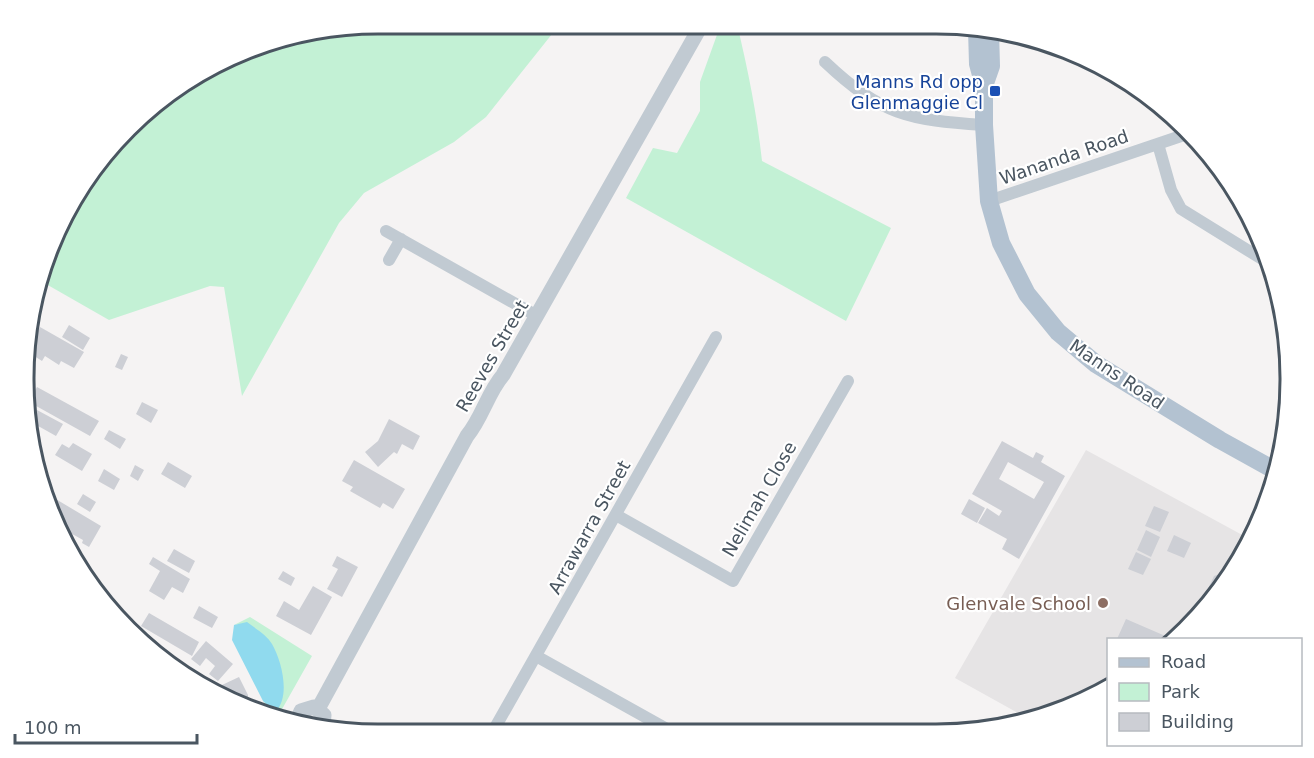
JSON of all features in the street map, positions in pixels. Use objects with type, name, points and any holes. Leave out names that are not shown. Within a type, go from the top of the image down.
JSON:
[{"type":"main road","name":"Manns Road","points":[[977,37],[978,64],[984,86],[989,201],[996,230],[1016,277],[1037,308],[1058,332],[1096,364],[1268,467]]},
{"type":"main road","name":"Manns Road","points":[[984,86],[991,66],[990,39]]},
{"type":"main road","name":"Manns Road","points":[[1220,440],[1266,476]]},
{"type":"street","name":"Reeves Street","points":[[318,709],[467,436],[480,420],[488,396],[503,375],[537,316],[696,34]]},
{"type":"street","points":[[825,62],[853,88],[889,110],[936,122],[984,125]]},
{"type":"street","name":"Wananda Road","points":[[989,201],[1180,136]]},
{"type":"street","points":[[1158,144],[1171,190],[1181,209],[1256,255]]},
{"type":"street","points":[[386,231],[537,316]]},
{"type":"street","points":[[389,260],[401,239]]},
{"type":"street","name":"Arrawarra Street","points":[[497,724],[716,337]]},
{"type":"street","name":"Nelimah Close","points":[[616,515],[733,581],[848,381]]},
{"type":"street","points":[[536,656],[659,724]]},
{"type":"street","points":[[299,714],[304,708],[318,709],[324,715],[324,719]]},
{"type":"shaded area","name":"Glenvale School","points":[[1086,450],[1242,535],[1208,589],[1179,623],[1162,638],[1107,638],[1107,677],[1087,688],[1019,713],[955,678]]},
{"type":"green space","points":[[379,34],[552,34],[486,117],[454,142],[364,193],[339,223],[242,396],[224,287],[210,286],[109,320],[48,285],[53,268],[70,227],[106,169],[135,135],[188,93],[247,61],[290,46],[334,37]]},
{"type":"green space","points":[[717,34],[739,34],[752,92],[762,161],[891,228],[846,321],[626,198],[653,148],[677,153],[700,111],[700,82]]},
{"type":"green space","points":[[250,617],[312,656],[282,709],[273,707],[247,623],[234,625]]},
{"type":"water","points":[[247,622],[270,641],[276,651],[282,669],[284,689],[278,708],[263,701],[232,640],[234,625]]},
{"type":"building","points":[[69,325],[90,338],[83,350],[62,337]]},
{"type":"building","points":[[40,327],[84,352],[74,368],[61,361],[59,365],[45,356],[42,361],[35,356]]},
{"type":"building","points":[[121,354],[128,357],[122,370],[115,367]]},
{"type":"building","points":[[37,387],[99,421],[90,436],[35,406],[35,392]]},
{"type":"building","points":[[142,402],[158,410],[151,423],[136,414]]},
{"type":"building","points":[[37,410],[63,424],[56,436],[37,426]]},
{"type":"building","points":[[389,419],[420,436],[413,450],[402,444],[397,454],[394,452],[378,467],[365,452],[378,441]]},
{"type":"building","points":[[109,430],[126,439],[120,449],[104,439]]},
{"type":"building","points":[[1002,441],[1033,458],[1036,452],[1044,456],[1041,462],[1065,476],[1019,559],[1002,549],[1007,539],[978,523],[987,508],[999,516],[1002,511],[972,494]],"holes":[[[1008,462],[1044,482],[1034,499],[999,479]]]},
{"type":"building","points":[[73,443],[92,454],[82,471],[55,455],[62,444],[69,448]]},
{"type":"building","points":[[354,460],[405,489],[393,509],[383,503],[380,508],[350,491],[353,487],[342,481]]},
{"type":"building","points":[[168,462],[192,476],[185,488],[161,474]]},
{"type":"building","points":[[135,465],[144,470],[138,481],[130,476]]},
{"type":"building","points":[[104,469],[120,479],[114,490],[98,481]]},
{"type":"building","points":[[83,494],[96,502],[90,512],[77,504]]},
{"type":"building","points":[[969,499],[985,508],[977,523],[961,514]]},
{"type":"building","points":[[57,500],[101,526],[89,547],[82,543],[83,540],[71,534]]},
{"type":"building","points":[[1154,506],[1169,512],[1160,532],[1145,526]]},
{"type":"building","points":[[1146,530],[1160,537],[1151,557],[1137,550]]},
{"type":"building","points":[[1174,535],[1191,543],[1184,558],[1167,551]]},
{"type":"building","points":[[174,549],[195,561],[189,573],[167,561]]},
{"type":"building","points":[[1136,552],[1151,559],[1143,575],[1128,569]]},
{"type":"building","points":[[337,556],[358,567],[342,597],[327,589],[338,569],[332,566]]},
{"type":"building","points":[[153,557],[190,579],[183,593],[172,587],[164,600],[149,591],[160,571],[149,564]]},
{"type":"building","points":[[283,571],[295,578],[291,586],[278,579]]},
{"type":"building","points":[[313,586],[332,597],[311,635],[276,616],[284,601],[299,610]]},
{"type":"building","points":[[199,606],[218,617],[212,628],[193,618]]},
{"type":"building","points":[[149,613],[199,642],[192,656],[141,626]]},
{"type":"building","points":[[1126,619],[1165,636],[1162,638],[1117,638]]},
{"type":"building","points":[[206,641],[233,664],[218,681],[209,674],[215,666],[206,658],[200,666],[191,659]]},
{"type":"building","points":[[239,677],[248,697],[227,688],[222,685]]},
{"type":"place","name":"Manns Rd opp Glenmaggie Cl","points":[[995,91]]},
{"type":"place","name":"Glenvale School","points":[[1103,603]]}]
